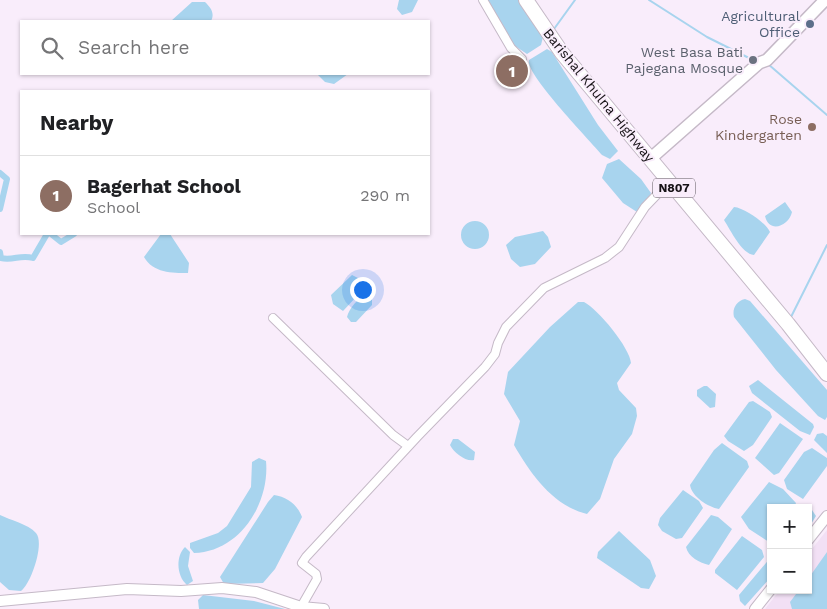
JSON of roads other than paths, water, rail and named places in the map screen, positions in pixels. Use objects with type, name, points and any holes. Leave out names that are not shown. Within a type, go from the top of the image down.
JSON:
[{"type":"highway","name":"Barishal Khulna Highway","points":[[526,0],[562,52],[788,324],[827,374]]},
{"type":"main road","points":[[650,159],[759,63],[767,60],[825,0]]},
{"type":"street","points":[[483,0],[510,48],[522,59]]},
{"type":"street","points":[[301,607],[317,578],[315,573],[303,565],[303,561],[408,446],[485,367],[494,354],[506,327],[544,288],[605,258],[619,247],[645,207],[669,182]]},
{"type":"street","points":[[273,318],[393,435],[408,446]]},
{"type":"street","points":[[812,535],[827,516]]},
{"type":"street","points":[[0,601],[127,588],[181,591],[222,588],[256,592],[301,607],[324,609]]},
{"type":"street","points":[[755,609],[767,594]]},
{"type":"water","points":[[399,0],[418,0],[412,12],[402,15],[397,9]]},
{"type":"water","points":[[486,0],[519,0],[543,37],[541,45],[527,54],[512,44]]},
{"type":"water","points":[[192,2],[205,2],[212,11],[213,16],[211,20],[172,20]]},
{"type":"water","points":[[547,49],[552,52],[598,125],[618,151],[610,159],[602,155],[560,107],[537,79],[530,67],[529,60]]},
{"type":"water","points":[[318,75],[347,75],[334,84],[325,82]]},
{"type":"water","points":[[619,159],[641,179],[651,193],[641,210],[637,212],[623,203],[602,178],[607,164]]},
{"type":"water","points":[[785,202],[792,212],[790,217],[779,226],[770,225],[765,216]]},
{"type":"water","points":[[734,207],[755,216],[770,232],[754,255],[745,251],[733,236],[724,220]]},
{"type":"water","points":[[475,221],[485,225],[489,235],[485,245],[475,249],[465,245],[461,235],[465,225]]},
{"type":"water","points":[[543,231],[548,237],[551,247],[535,264],[520,267],[511,259],[506,245],[515,237]]},
{"type":"water","points":[[160,235],[171,235],[189,263],[188,273],[163,271],[152,266],[144,257]]},
{"type":"water","points":[[352,275],[358,278],[362,285],[358,295],[343,311],[333,304],[331,295]]},
{"type":"water","points":[[367,295],[372,299],[372,305],[356,322],[351,322],[347,317],[350,310],[357,301]]},
{"type":"water","points":[[745,299],[750,301],[827,390],[827,417],[825,420],[818,416],[776,370],[734,317],[735,306]]},
{"type":"water","points":[[578,302],[584,302],[597,312],[625,348],[631,363],[617,383],[619,390],[636,408],[637,416],[632,434],[614,459],[600,499],[587,514],[575,510],[553,496],[527,466],[514,445],[520,421],[504,394],[508,372],[550,327]]},
{"type":"water","points":[[758,380],[813,424],[814,427],[810,435],[800,431],[752,393],[749,386]]},
{"type":"water","points":[[707,386],[716,394],[715,407],[710,408],[697,396],[697,390]]},
{"type":"water","points":[[753,401],[770,412],[772,417],[753,445],[744,451],[728,441],[724,436],[749,402]]},
{"type":"water","points":[[780,423],[803,439],[779,473],[774,475],[755,458]]},
{"type":"water","points":[[823,433],[827,436],[827,453],[814,440],[817,434]]},
{"type":"water","points":[[453,439],[458,439],[475,452],[474,460],[464,458],[454,451],[450,445]]},
{"type":"water","points":[[722,443],[747,461],[749,467],[719,509],[701,501],[694,494],[690,485],[714,450]]},
{"type":"water","points":[[812,448],[827,458],[827,466],[803,499],[787,489],[784,480],[804,452]]},
{"type":"water","points":[[259,458],[266,461],[266,477],[263,493],[249,522],[238,535],[225,544],[210,550],[194,553],[190,548],[190,543],[218,533],[227,526],[251,487],[252,462]]},
{"type":"water","points":[[769,482],[783,489],[796,503],[767,504],[767,541],[749,529],[741,517]]},
{"type":"water","points":[[683,490],[699,501],[703,508],[682,538],[676,539],[662,531],[658,525],[660,518]]},
{"type":"water","points":[[274,495],[283,497],[291,502],[302,517],[275,569],[263,583],[224,584],[220,577]]},
{"type":"water","points":[[812,510],[816,516],[812,522]]},
{"type":"water","points":[[0,515],[33,530],[38,538],[39,545],[36,563],[29,580],[21,591],[9,590],[0,582]]},
{"type":"water","points":[[711,515],[718,517],[732,529],[709,565],[695,559],[689,554],[686,547]]},
{"type":"water","points":[[619,531],[650,560],[656,576],[649,589],[641,588],[597,558],[598,552]]},
{"type":"water","points":[[742,536],[762,550],[764,557],[737,590],[715,573],[715,570]]},
{"type":"water","points":[[185,547],[190,552],[188,566],[193,581],[187,585],[181,577],[178,567],[180,556]]},
{"type":"water","points":[[827,552],[827,609],[792,609],[790,602],[796,594],[812,594],[812,573]]},
{"type":"water","points":[[767,562],[767,581],[745,606],[740,601],[739,595]]},
{"type":"water","points":[[203,595],[254,601],[285,609],[199,609],[198,600]]},
{"type":"waterway","points":[[554,29],[575,0]]},
{"type":"waterway","points":[[649,0],[707,37],[755,61]]},
{"type":"waterway","points":[[768,64],[827,115]]},
{"type":"waterway","points":[[0,173],[7,179],[0,209]]},
{"type":"waterway","points":[[0,252],[1,258],[33,258],[46,235]]},
{"type":"waterway","points":[[52,235],[61,242],[72,235]]},
{"type":"waterway","points":[[790,319],[827,245]]},
{"type":"place","name":"Agricultural Office","points":[[810,24]]},
{"type":"place","name":"West Basa Bati Pajegana Mosque","points":[[753,60]]},
{"type":"place","name":"Bagerhat School","points":[[512,71]]},
{"type":"place","name":"Rose Kindergarten","points":[[812,127]]}]
